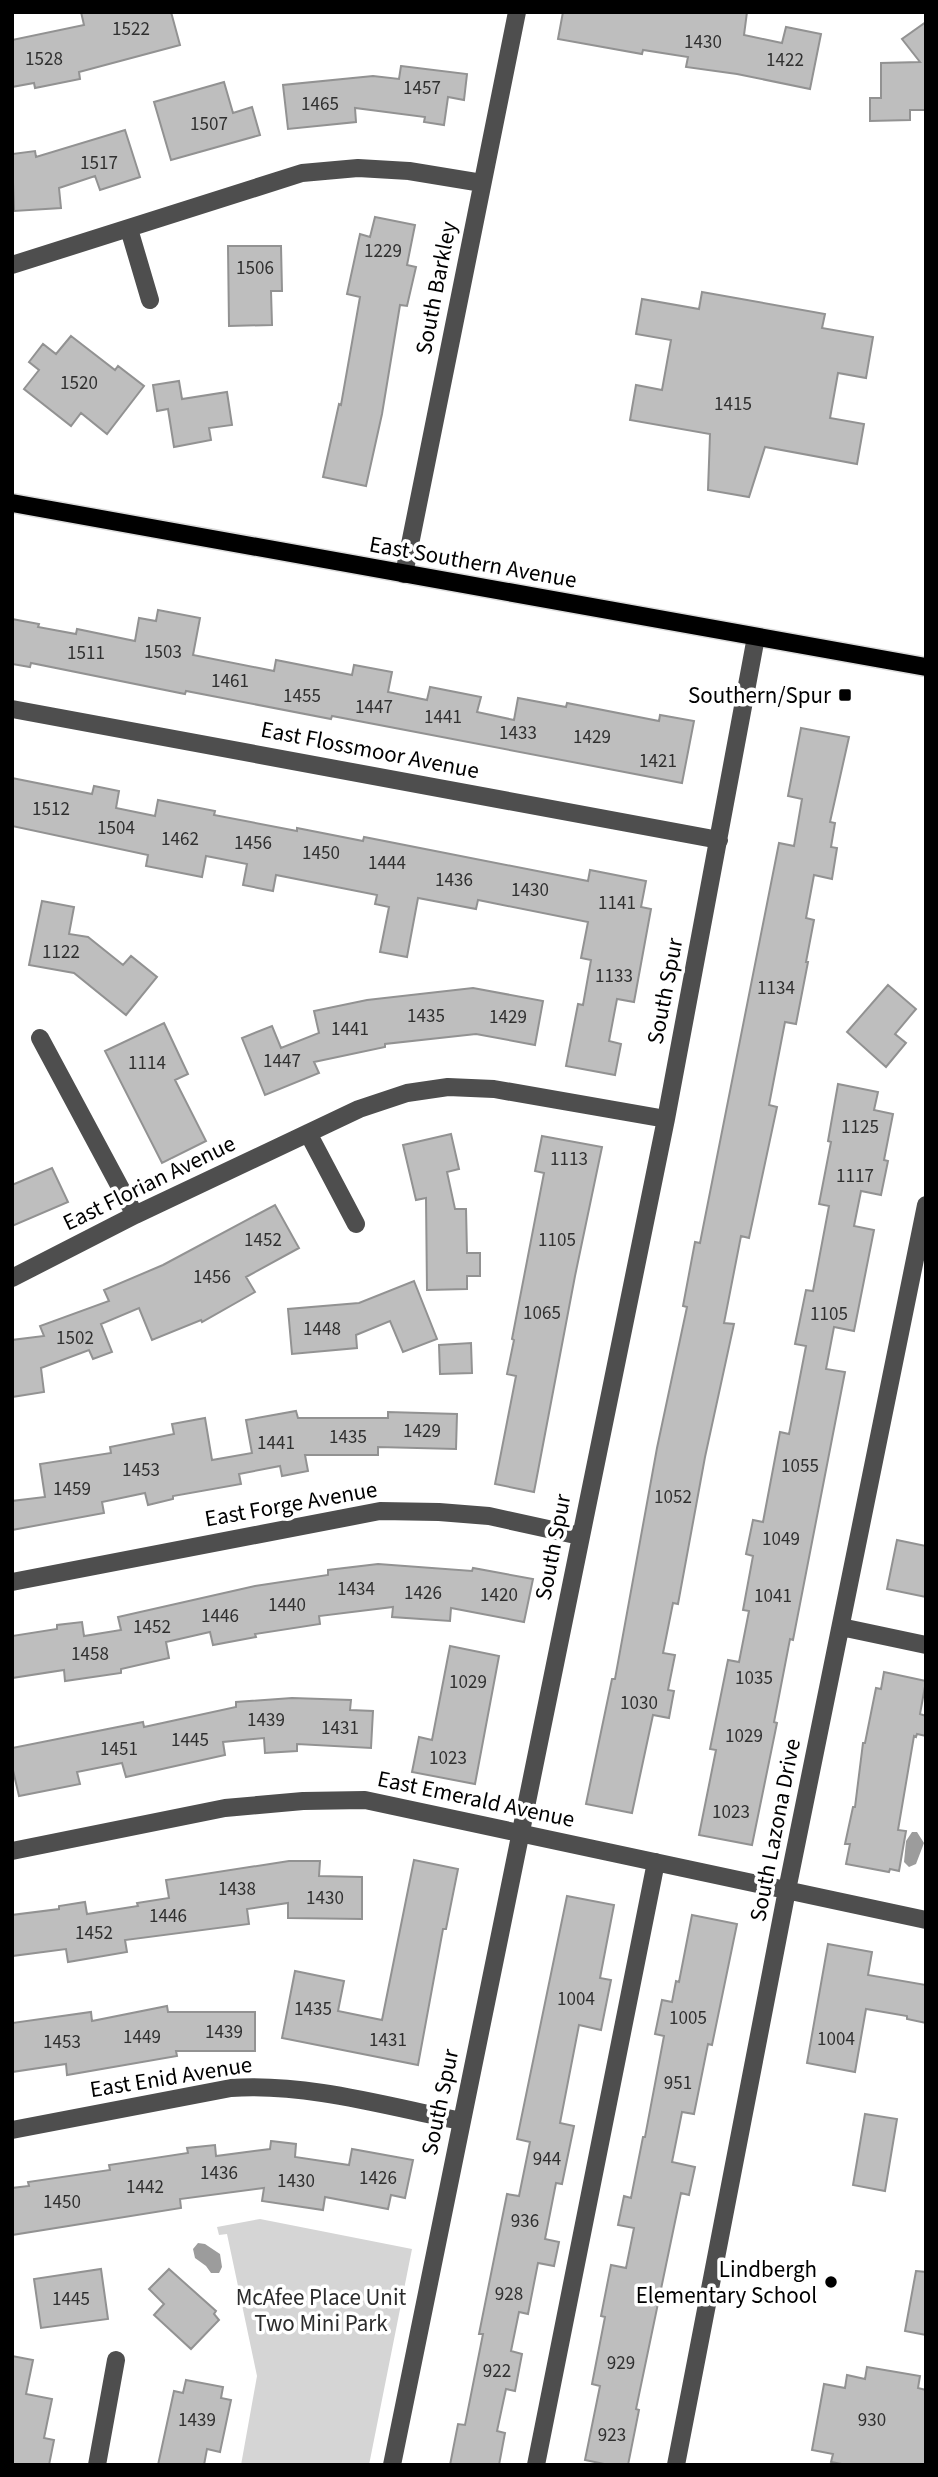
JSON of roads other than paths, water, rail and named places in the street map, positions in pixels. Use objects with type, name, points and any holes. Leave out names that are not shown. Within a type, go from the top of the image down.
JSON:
[{"type":"main road","name":"East Southern Avenue","points":[[12,503],[926,667]]},
{"type":"street","name":"South Barkley","points":[[404,574],[517,12]]},
{"type":"street","points":[[12,265],[302,173],[358,168],[409,170],[482,183]]},
{"type":"street","points":[[129,229],[150,300]]},
{"type":"street","name":"South Spur","points":[[392,2465],[666,1119],[756,637]]},
{"type":"street","name":"East Flossmoor Avenue","points":[[12,709],[719,840]]},
{"type":"street","points":[[40,1038],[135,1215]]},
{"type":"street","name":"East Florian Avenue","points":[[12,1278],[135,1215],[359,1109],[407,1093],[449,1087],[494,1089],[666,1119]]},
{"type":"street","points":[[308,1133],[356,1224]]},
{"type":"street","name":"South Lazona Drive","points":[[676,2465],[787,1890],[926,1205]]},
{"type":"street","name":"East Forge Avenue","points":[[12,1582],[380,1511],[489,1516],[580,1536]]},
{"type":"street","points":[[841,1627],[926,1645]]},
{"type":"street","name":"East Emerald Avenue","points":[[12,1852],[225,1808],[303,1801],[365,1800],[926,1920]]},
{"type":"street","points":[[536,2465],[656,1862]]},
{"type":"street","name":"East Enid Avenue","points":[[12,2130],[231,2088],[265,2086],[315,2092],[461,2121]]},
{"type":"street","points":[[97,2465],[116,2360]]},
{"type":"place","name":"Southern/Spur","points":[[845,695]]},
{"type":"place","name":"Lindbergh Elementary School","points":[[831,2282]]},
{"type":"park label","name":"McAfee Place Unit Two Mini Park","points":[[321,2310]]}]
